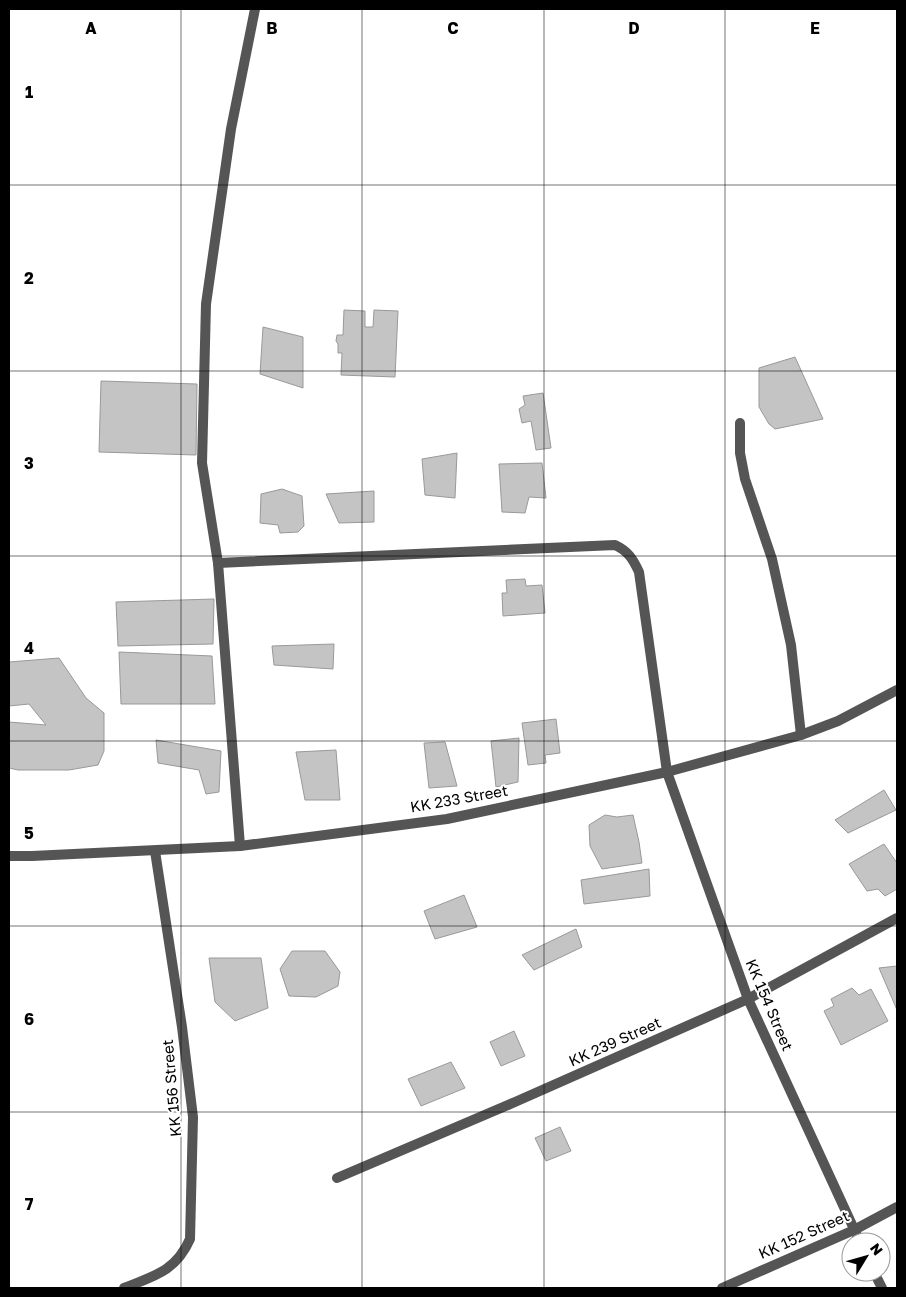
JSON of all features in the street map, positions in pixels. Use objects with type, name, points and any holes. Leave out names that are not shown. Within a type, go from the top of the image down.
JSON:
[{"type":"street","points":[[240,846],[218,563],[202,463],[206,304],[231,129],[255,9]]},
{"type":"street","points":[[740,423],[740,453],[745,479],[772,559],[791,645],[801,735]]},
{"type":"street","name":"KK 154 Street","points":[[218,563],[614,546],[624,549],[634,560],[639,572],[667,772],[748,999],[854,1230]]},
{"type":"street","name":"KK 233 Street","points":[[9,856],[240,846],[447,819],[667,772],[801,735],[838,721],[897,690]]},
{"type":"street","name":"KK 156 Street","points":[[124,1288],[160,1273],[174,1264],[184,1253],[190,1239],[193,1117],[182,1027],[155,851]]},
{"type":"street","name":"KK 239 Street","points":[[337,1178],[748,999],[897,918]]},
{"type":"street","name":"KK 152 Street","points":[[722,1288],[854,1230],[897,1207]]},
{"type":"building","points":[[344,310],[365,311],[365,327],[373,327],[374,310],[398,311],[395,377],[341,375],[342,353],[338,353],[336,341],[337,335],[343,335]]},
{"type":"building","points":[[263,327],[303,337],[303,388],[260,374]]},
{"type":"building","points":[[795,357],[823,419],[775,429],[769,424],[759,407],[759,368]]},
{"type":"building","points":[[101,381],[197,384],[196,455],[99,452]]},
{"type":"building","points":[[543,393],[551,448],[536,450],[531,421],[522,423],[519,409],[525,405],[523,396]]},
{"type":"building","points":[[457,453],[455,498],[425,495],[422,459]]},
{"type":"building","points":[[542,463],[546,498],[529,497],[525,513],[502,512],[499,464]]},
{"type":"building","points":[[282,489],[302,496],[304,526],[298,532],[280,533],[278,525],[260,523],[261,494]]},
{"type":"building","points":[[374,491],[374,522],[339,523],[326,494]]},
{"type":"building","points":[[525,579],[526,586],[542,585],[545,613],[503,616],[502,593],[507,593],[506,580]]},
{"type":"building","points":[[214,599],[213,644],[118,646],[116,602]]},
{"type":"building","points":[[334,644],[333,669],[274,665],[272,646]]},
{"type":"building","points":[[119,652],[212,656],[215,704],[121,704]]},
{"type":"building","points":[[59,658],[86,698],[104,713],[104,751],[98,765],[69,770],[18,770],[9,768],[9,722],[46,725],[29,704],[9,706],[9,662]]},
{"type":"building","points":[[556,719],[560,753],[545,755],[546,763],[528,765],[522,723]]},
{"type":"building","points":[[519,738],[518,782],[496,787],[491,741]]},
{"type":"building","points":[[156,740],[221,751],[219,792],[206,794],[199,770],[158,763]]},
{"type":"building","points":[[445,742],[457,786],[429,788],[424,743]]},
{"type":"building","points":[[336,750],[340,800],[305,800],[296,752]]},
{"type":"building","points":[[884,790],[896,810],[848,833],[835,820]]},
{"type":"building","points":[[605,815],[617,817],[633,815],[642,863],[602,869],[590,846],[589,825]]},
{"type":"building","points":[[884,844],[897,863],[897,889],[885,896],[878,889],[867,891],[849,864]]},
{"type":"building","points":[[649,869],[650,896],[584,904],[581,880]]},
{"type":"building","points":[[464,895],[477,927],[435,939],[424,911]]},
{"type":"building","points":[[576,929],[582,947],[534,970],[522,955]]},
{"type":"building","points":[[292,951],[325,951],[340,972],[338,986],[316,997],[289,996],[280,969]]},
{"type":"building","points":[[209,958],[261,958],[268,1008],[235,1021],[215,1002]]},
{"type":"building","points":[[897,966],[897,1010],[879,968]]},
{"type":"building","points":[[852,988],[859,995],[871,989],[888,1021],[841,1045],[824,1011],[834,1006],[831,999]]},
{"type":"building","points":[[514,1031],[525,1056],[501,1066],[490,1042]]},
{"type":"building","points":[[451,1062],[465,1088],[421,1106],[408,1079]]},
{"type":"building","points":[[560,1127],[571,1151],[546,1161],[535,1138]]}]
